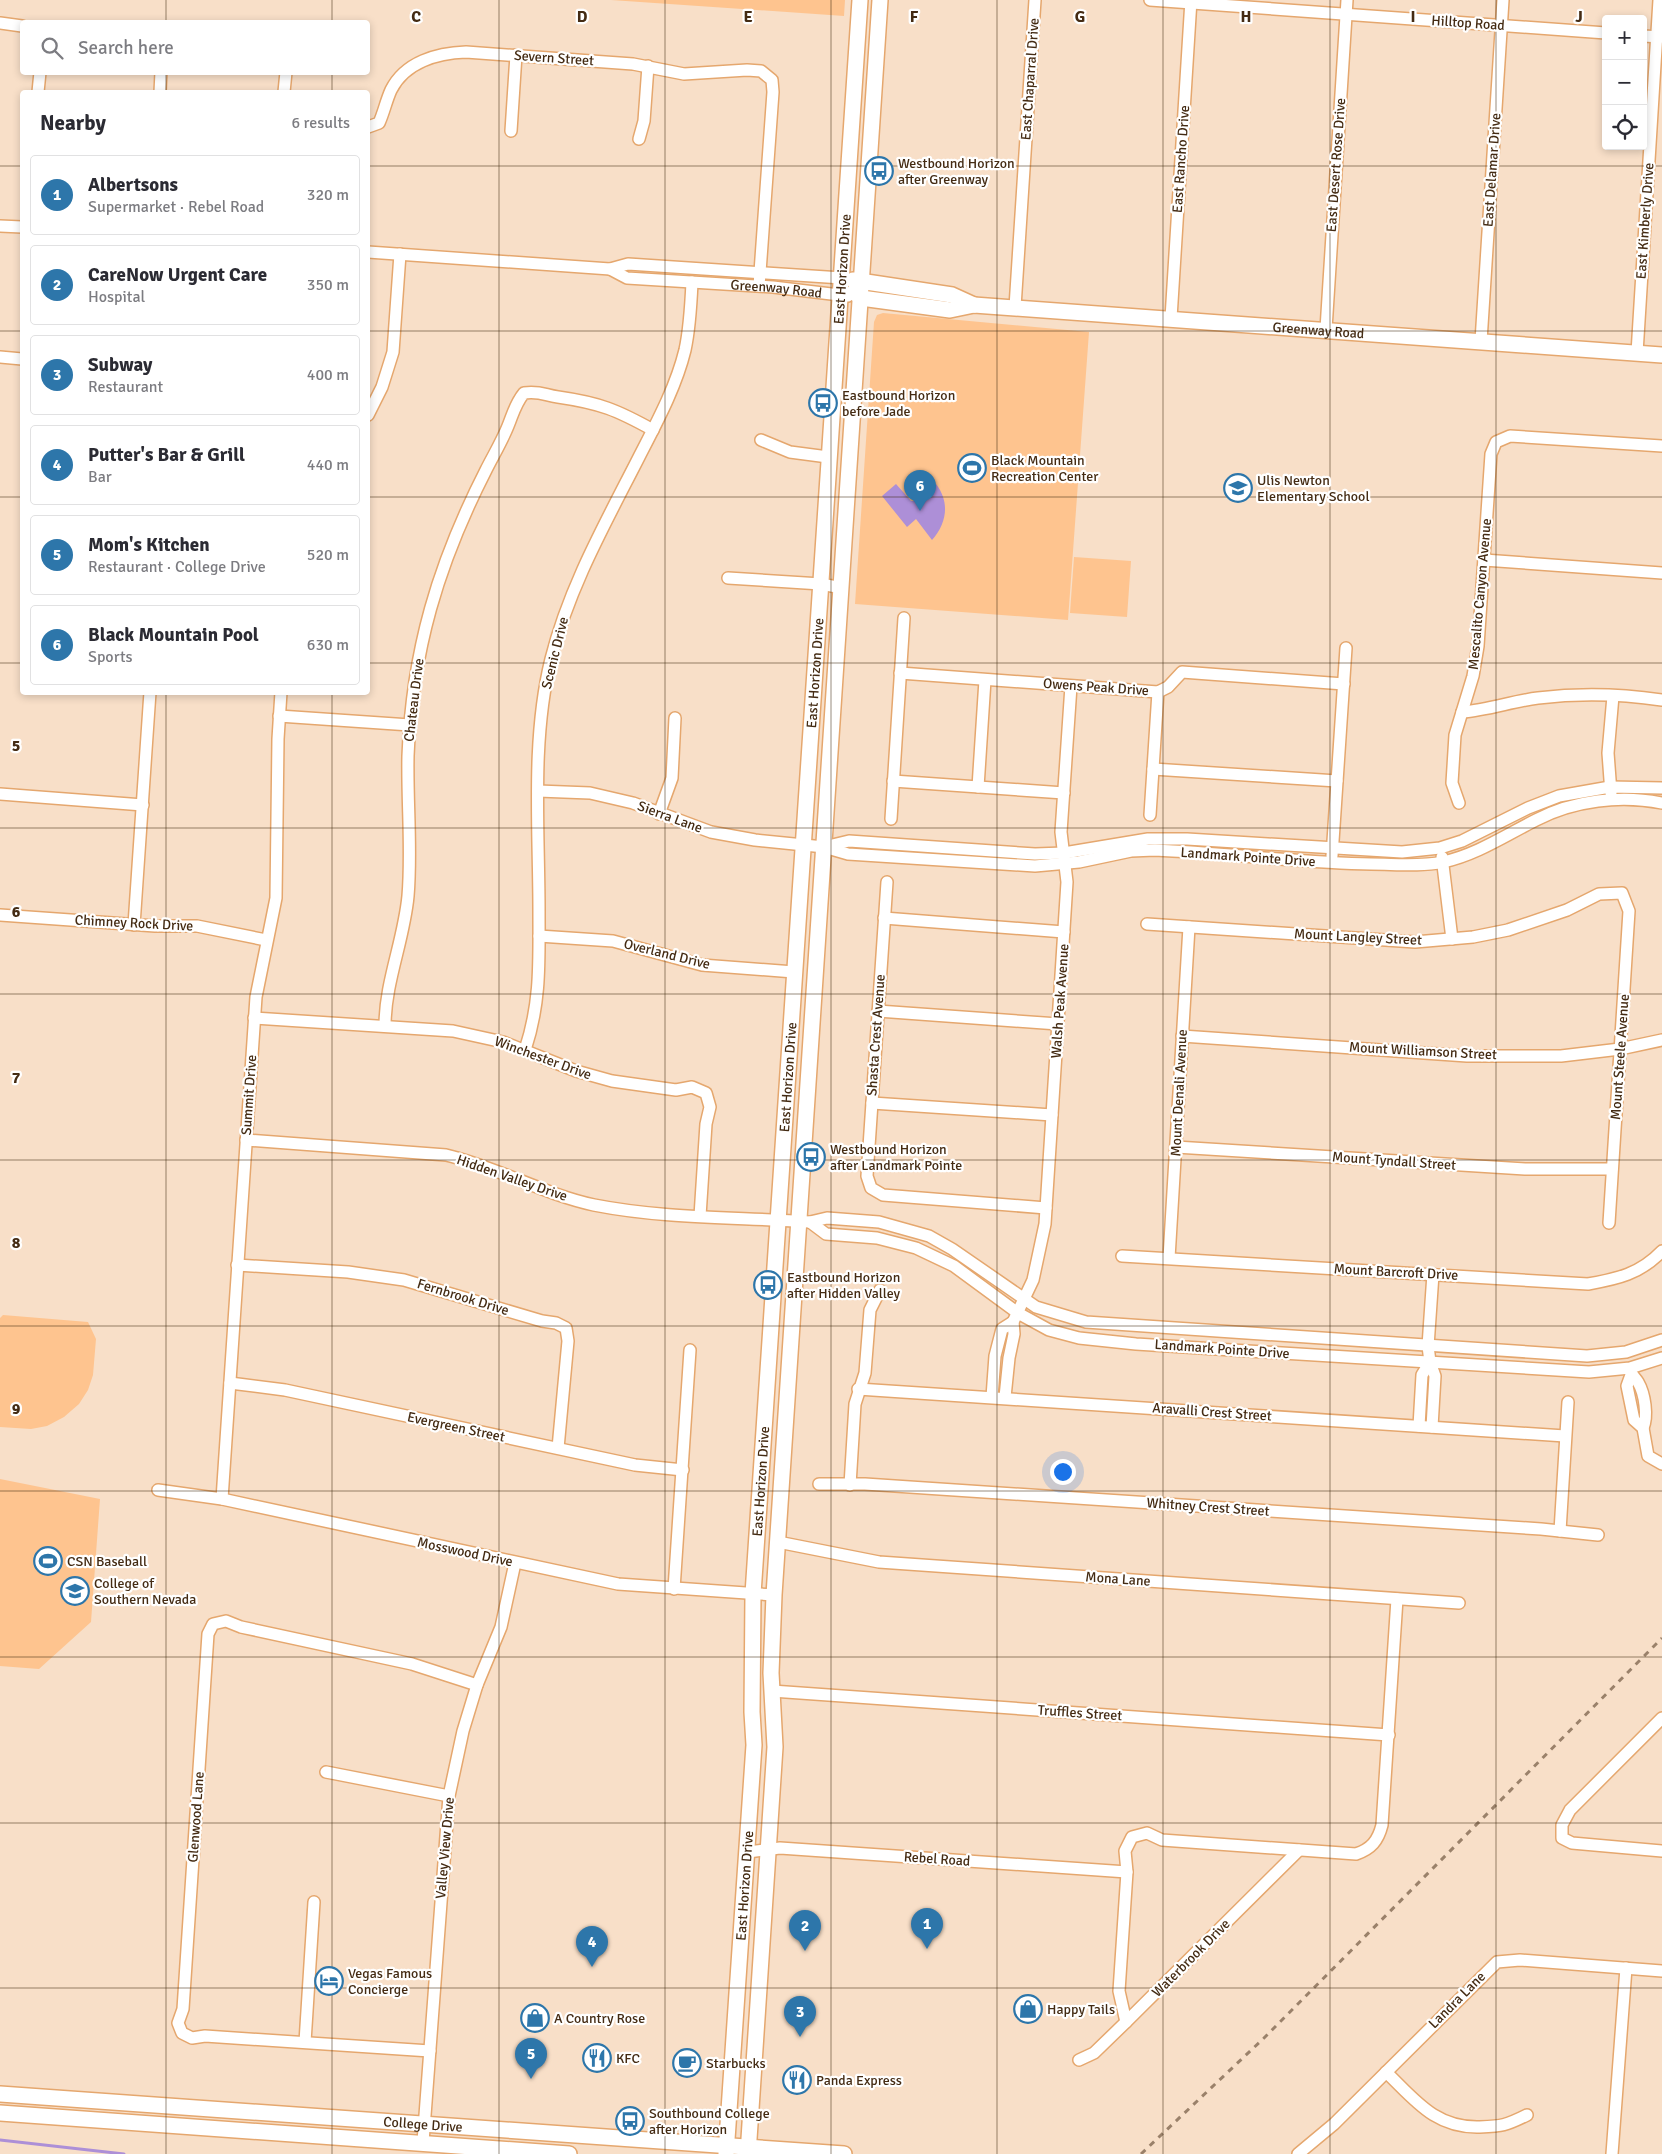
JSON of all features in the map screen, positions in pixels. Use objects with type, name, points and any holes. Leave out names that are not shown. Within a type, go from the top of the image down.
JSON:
[{"type":"main road","points":[[860,0],[853,117],[860,142],[852,280],[853,291],[861,298]]},
{"type":"main road","name":"East Horizon Drive","points":[[726,2150],[754,1745],[752,1703],[753,1594],[828,457],[840,294],[852,280],[880,0]]},
{"type":"main road","name":"Greenway Road","points":[[852,280],[952,295],[974,304],[1662,355]]},
{"type":"main road","name":"East Horizon Drive","points":[[748,2151],[775,1747],[772,1691],[774,1595],[804,1222],[824,846],[861,298]]},
{"type":"main road","name":"Greenway Road","points":[[861,298],[950,310],[974,304]]},
{"type":"main road","points":[[762,1452],[767,1458],[771,1475],[769,1528],[772,1537],[778,1542]]},
{"type":"main road","name":"College Drive","points":[[0,2094],[580,2135],[726,2150],[844,2154]]},
{"type":"main road","points":[[30,2116],[31,2096]]},
{"type":"main road","points":[[47,2116],[48,2097]]},
{"type":"main road","name":"College Drive","points":[[0,2113],[569,2154]]},
{"type":"main road","points":[[510,2150],[535,2143],[573,2144],[578,2141],[580,2135]]},
{"type":"street","name":"East Chaparral Drive","points":[[1015,307],[1035,0]]},
{"type":"street","name":"Hilltop Road","points":[[1150,0],[1602,33]]},
{"type":"street","name":"East Desert Rose Drive","points":[[1326,329],[1347,0]]},
{"type":"street","name":"East Delamar Drive","points":[[1481,341],[1503,0]]},
{"type":"street","name":"East Kimberly Drive","points":[[1637,353],[1659,37],[1659,0]]},
{"type":"street","name":"East Rancho Drive","points":[[1171,318],[1191,2]]},
{"type":"street","points":[[0,23],[20,26]]},
{"type":"street","name":"Severn Street","points":[[370,125],[379,123],[392,88],[409,68],[429,58],[445,53],[466,52],[516,55],[648,66],[684,74],[747,70],[761,71],[772,80],[773,92],[760,272]]},
{"type":"street","points":[[511,131],[516,55]]},
{"type":"street","points":[[639,139],[644,121],[648,66]]},
{"type":"street","points":[[38,90],[40,75]]},
{"type":"street","points":[[160,90],[161,75]]},
{"type":"street","points":[[284,90],[286,75]]},
{"type":"street","points":[[0,226],[20,227]]},
{"type":"street","name":"Greenway Road","points":[[370,252],[610,269],[628,264],[852,280]]},
{"type":"street","points":[[370,406],[388,370],[392,352],[400,254]]},
{"type":"street","name":"Greenway Road","points":[[610,269],[627,278],[758,286],[840,294],[861,298]]},
{"type":"street","points":[[758,286],[760,272]]},
{"type":"street","name":"Scenic Drive","points":[[525,1050],[538,1002],[538,791],[541,713],[551,659],[584,565],[668,400],[685,350],[692,282]]},
{"type":"street","points":[[0,357],[20,358]]},
{"type":"street","name":"Chateau Drive","points":[[385,1026],[387,998],[404,930],[408,893],[410,725],[418,663],[440,574],[467,506],[508,426],[515,404],[524,393],[540,391],[556,397],[600,404],[653,430]]},
{"type":"street","name":"Mescalito Canyon Avenue","points":[[1459,803],[1452,783],[1455,736],[1473,676],[1478,646],[1491,454],[1496,442],[1510,436],[1662,446]]},
{"type":"street","points":[[761,440],[790,452],[828,457]]},
{"type":"street","points":[[1484,560],[1662,573]]},
{"type":"street","points":[[728,578],[821,584],[842,588]]},
{"type":"street","points":[[891,819],[904,618]]},
{"type":"street","points":[[1332,863],[1346,648]]},
{"type":"street","name":"Owens Peak Drive","points":[[900,673],[1158,692],[1168,687],[1182,672],[1344,684]]},
{"type":"street","points":[[978,787],[985,680]]},
{"type":"street","name":"Walsh Peak Avenue","points":[[1016,1318],[1033,1280],[1040,1251],[1046,1208],[1067,882],[1061,832],[1070,686]]},
{"type":"street","points":[[1150,815],[1158,692]]},
{"type":"street","points":[[1462,712],[1486,710],[1536,698],[1577,694],[1662,700]]},
{"type":"street","points":[[134,925],[150,695]]},
{"type":"street","name":"Summit Drive","points":[[222,1499],[254,1018],[258,976],[272,918],[277,879],[281,695]]},
{"type":"street","points":[[1612,800],[1608,753],[1613,696]]},
{"type":"street","points":[[279,716],[410,725]]},
{"type":"street","points":[[659,814],[672,778],[675,718]]},
{"type":"street","points":[[1153,769],[1337,782]]},
{"type":"street","points":[[894,781],[1064,792]]},
{"type":"street","name":"Landmark Pointe Drive","points":[[802,845],[824,846],[841,852],[858,854],[1035,866],[1148,839],[1187,839],[1402,852],[1440,848],[1485,832],[1528,808],[1560,796],[1610,787],[1662,788]]},
{"type":"street","name":"Sierra Lane","points":[[538,791],[590,793],[633,803],[659,814],[726,835],[802,845]]},
{"type":"street","points":[[0,794],[143,805]]},
{"type":"street","name":"Landmark Pointe Drive","points":[[1065,858],[1155,850],[1399,866],[1443,862],[1476,851],[1538,818],[1563,809],[1612,800],[1662,803]]},
{"type":"street","points":[[1440,848],[1452,939]]},
{"type":"street","name":"Shasta Crest Avenue","points":[[886,882],[867,1176],[871,1188],[883,1195],[1046,1208]]},
{"type":"street","name":"Mount Langley Street","points":[[1148,924],[1415,942],[1452,939],[1508,930],[1567,910],[1600,894],[1622,893]]},
{"type":"street","name":"Mount Steele Avenue","points":[[1608,1223],[1629,911],[1622,893]]},
{"type":"street","name":"Chimney Rock Drive","points":[[0,915],[134,925],[204,927],[266,940]]},
{"type":"street","points":[[884,918],[1064,932]]},
{"type":"street","name":"Mount Denali Avenue","points":[[1169,1258],[1189,927]]},
{"type":"street","name":"Overland Drive","points":[[539,936],[613,941],[702,965],[794,972]]},
{"type":"street","points":[[878,1011],[1058,1024]]},
{"type":"street","name":"Winchester Drive","points":[[254,1018],[453,1031],[503,1042],[576,1071],[612,1081],[676,1090],[692,1087],[706,1093],[710,1107],[706,1124],[700,1216]]},
{"type":"street","name":"Mount Williamson Street","points":[[1182,1036],[1467,1056],[1561,1056],[1620,1049],[1662,1040]]},
{"type":"street","points":[[872,1103],[1052,1115]]},
{"type":"street","name":"Hidden Valley Drive","points":[[246,1140],[446,1156],[468,1160],[549,1192],[585,1202],[632,1211],[778,1220]]},
{"type":"street","name":"Mount Tyndall Street","points":[[1176,1147],[1526,1169],[1612,1169]]},
{"type":"street","name":"Landmark Pointe Drive","points":[[778,1220],[804,1222],[827,1218],[879,1222],[930,1236],[952,1249],[1024,1300],[1053,1314],[1086,1322],[1588,1356],[1626,1352],[1662,1340]]},
{"type":"street","name":"Landmark Pointe Drive","points":[[804,1222],[826,1234],[877,1238],[916,1248],[954,1266],[1016,1318],[1048,1330],[1102,1341],[1589,1372],[1630,1371],[1662,1358]]},
{"type":"street","name":"Mount Barcroft Drive","points":[[1122,1256],[1588,1284],[1625,1277],[1662,1252]]},
{"type":"street","name":"Fernbrook Drive","points":[[237,1265],[348,1272],[404,1280],[542,1321],[556,1323],[566,1328],[568,1341],[558,1448]]},
{"type":"street","points":[[1432,1427],[1435,1376],[1430,1362],[1428,1346],[1433,1274]]},
{"type":"street","points":[[850,1485],[858,1389],[865,1373],[870,1310],[880,1290]]},
{"type":"street","points":[[992,1396],[997,1345],[1002,1329],[1016,1318]]},
{"type":"street","points":[[1005,1397],[1008,1358],[1016,1318]]},
{"type":"street","points":[[674,1590],[690,1350]]},
{"type":"street","points":[[1626,1352],[1630,1371],[1639,1383],[1647,1418],[1643,1428],[1648,1456],[1660,1464]]},
{"type":"street","points":[[1418,1426],[1422,1375],[1430,1362]]},
{"type":"street","name":"Evergreen Street","points":[[230,1383],[285,1390],[636,1465],[683,1470]]},
{"type":"street","name":"Aravalli Crest Street","points":[[858,1389],[992,1396],[1565,1436]]},
{"type":"street","points":[[1560,1531],[1568,1402]]},
{"type":"street","name":"Whitney Crest Street","points":[[818,1484],[895,1486],[1598,1535]]},
{"type":"street","name":"Mosswood Drive","points":[[158,1490],[222,1499],[618,1584],[674,1590],[774,1595]]},
{"type":"street","name":"Mona Lane","points":[[778,1542],[879,1562],[1459,1603]]},
{"type":"street","name":"Valley View Drive","points":[[422,2142],[449,1796],[463,1731],[477,1685],[501,1627],[515,1562]]},
{"type":"street","points":[[1126,2022],[1119,1991],[1127,1872],[1125,1851],[1132,1837],[1147,1833],[1162,1840],[1356,1854],[1373,1845],[1380,1836],[1389,1735],[1397,1599]]},
{"type":"street","name":"Glenwood Lane","points":[[430,2051],[205,2036],[192,2038],[182,2033],[178,2022],[184,1999],[208,1634],[213,1624],[226,1620],[241,1627],[412,1664],[477,1685]]},
{"type":"street","name":"Truffles Street","points":[[772,1691],[1389,1735]]},
{"type":"street","points":[[1662,1718],[1570,1810],[1562,1825],[1562,1838],[1572,1843],[1662,1851]]},
{"type":"street","points":[[326,1772],[449,1796]]},
{"type":"street","name":"Rebel Road","points":[[748,1852],[768,1848],[1127,1872]]},
{"type":"street","name":"Waterbrook Drive","points":[[1079,2060],[1094,2052],[1126,2022],[1299,1850]]},
{"type":"street","points":[[305,2042],[314,1902]]},
{"type":"street","name":"Landra Lane","points":[[1298,2154],[1334,2124],[1497,1962],[1520,1960],[1662,1971]]},
{"type":"street","points":[[1612,2154],[1626,1968]]},
{"type":"street","points":[[1386,2072],[1428,2113],[1453,2125],[1465,2127],[1506,2126],[1526,2115]]},
{"type":"shaded area","points":[[611,0],[845,0],[844,16]]},
{"type":"shaded area","name":"Black Mountain Recreation Center","points":[[883,313],[1089,332],[1068,620],[855,604],[874,322],[877,315]]},
{"type":"shaded area","points":[[896,484],[911,501],[917,501],[936,484],[943,498],[945,512],[941,527],[932,540],[916,519],[907,527],[882,496]]},
{"type":"shaded area","points":[[1074,557],[1131,561],[1127,617],[1070,613]]},
{"type":"shaded area","points":[[3,1315],[88,1322],[96,1339],[93,1375],[88,1390],[79,1404],[64,1417],[47,1426],[31,1429],[0,1427],[0,1318]]},
{"type":"shaded area","name":"CSN Baseball","points":[[0,1479],[100,1499],[91,1622],[39,1669],[0,1666]]},
{"type":"waterway","points":[[0,2140],[124,2154]]},
{"type":"railway","points":[[1141,2154],[1264,2038],[1662,1638]]},
{"type":"place","name":"Westbound Horizon after Greenway","points":[[879,171]]},
{"type":"place","name":"Eastbound Horizon before Jade","points":[[823,403]]},
{"type":"place","name":"Black Mountain Recreation Center","points":[[972,468]]},
{"type":"place","name":"Ulis Newton Elementary School","points":[[1238,488]]},
{"type":"place","name":"Black Mountain Pool","points":[[920,511]]},
{"type":"place","name":"Westbound Horizon after Landmark Pointe","points":[[811,1157]]},
{"type":"place","name":"Eastbound Horizon after Hidden Valley","points":[[768,1285]]},
{"type":"place","name":"CSN Baseball","points":[[48,1561]]},
{"type":"place","name":"College of Southern Nevada","points":[[75,1591]]},
{"type":"place","name":"Albertsons","points":[[927,1949]]},
{"type":"place","name":"CareNow Urgent Care","points":[[805,1951]]},
{"type":"place","name":"Putter's Bar & Grill","points":[[592,1967]]},
{"type":"place","name":"Vegas Famous Concierge","points":[[329,1981]]},
{"type":"place","name":"Happy Tails","points":[[1028,2009]]},
{"type":"place","name":"A Country Rose","points":[[535,2018]]},
{"type":"place","name":"Subway","points":[[800,2037]]},
{"type":"place","name":"KFC","points":[[597,2058]]},
{"type":"place","name":"Starbucks","points":[[687,2063]]},
{"type":"place","name":"Mom's Kitchen","points":[[531,2079]]},
{"type":"place","name":"Panda Express","points":[[797,2080]]},
{"type":"place","name":"Southbound College after Horizon","points":[[630,2121]]}]
